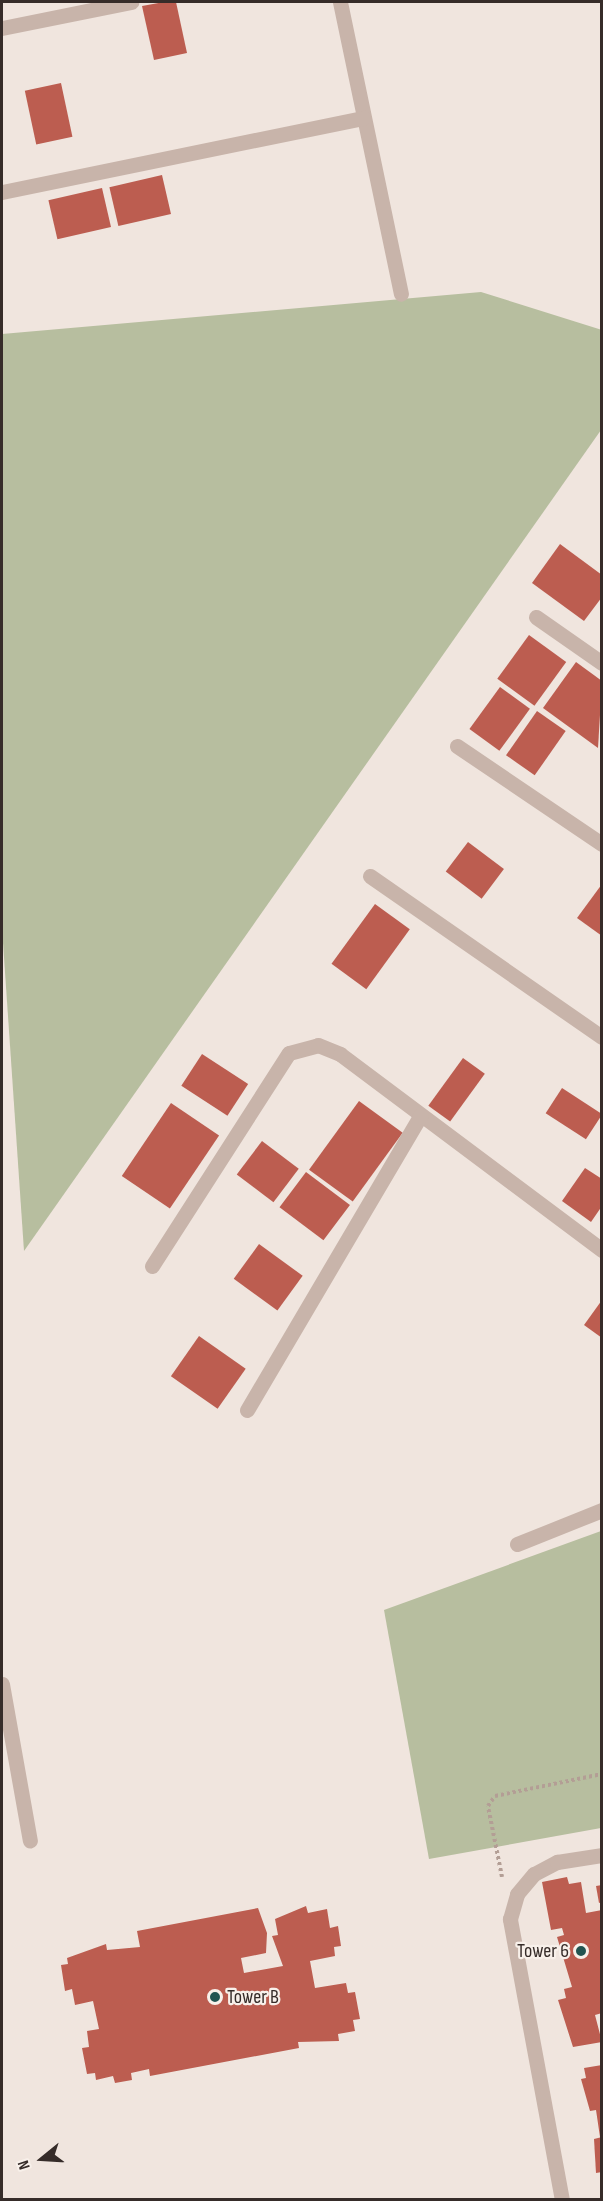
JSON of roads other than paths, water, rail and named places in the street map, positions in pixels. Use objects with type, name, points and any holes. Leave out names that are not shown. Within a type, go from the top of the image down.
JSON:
[{"type":"street","points":[[2,28],[131,2]]},
{"type":"street","points":[[340,2],[401,294]]},
{"type":"street","points":[[2,192],[364,118]]},
{"type":"street","points":[[536,617],[602,663]]},
{"type":"street","points":[[457,746],[602,844]]},
{"type":"street","points":[[370,876],[602,1037]]},
{"type":"street","points":[[152,1266],[289,1053],[318,1045],[340,1054],[602,1250]]},
{"type":"street","points":[[246,1410],[421,1115]]},
{"type":"street","points":[[517,1544],[602,1510]]},
{"type":"street","points":[[2,1684],[9,1770],[30,1841]]},
{"type":"street","points":[[562,2199],[510,1919],[517,1894],[534,1874],[557,1862],[602,1855]]},
{"type":"place","name":"Tower 6","points":[[581,1951]]},
{"type":"place","name":"Tower B","points":[[215,1997]]}]
